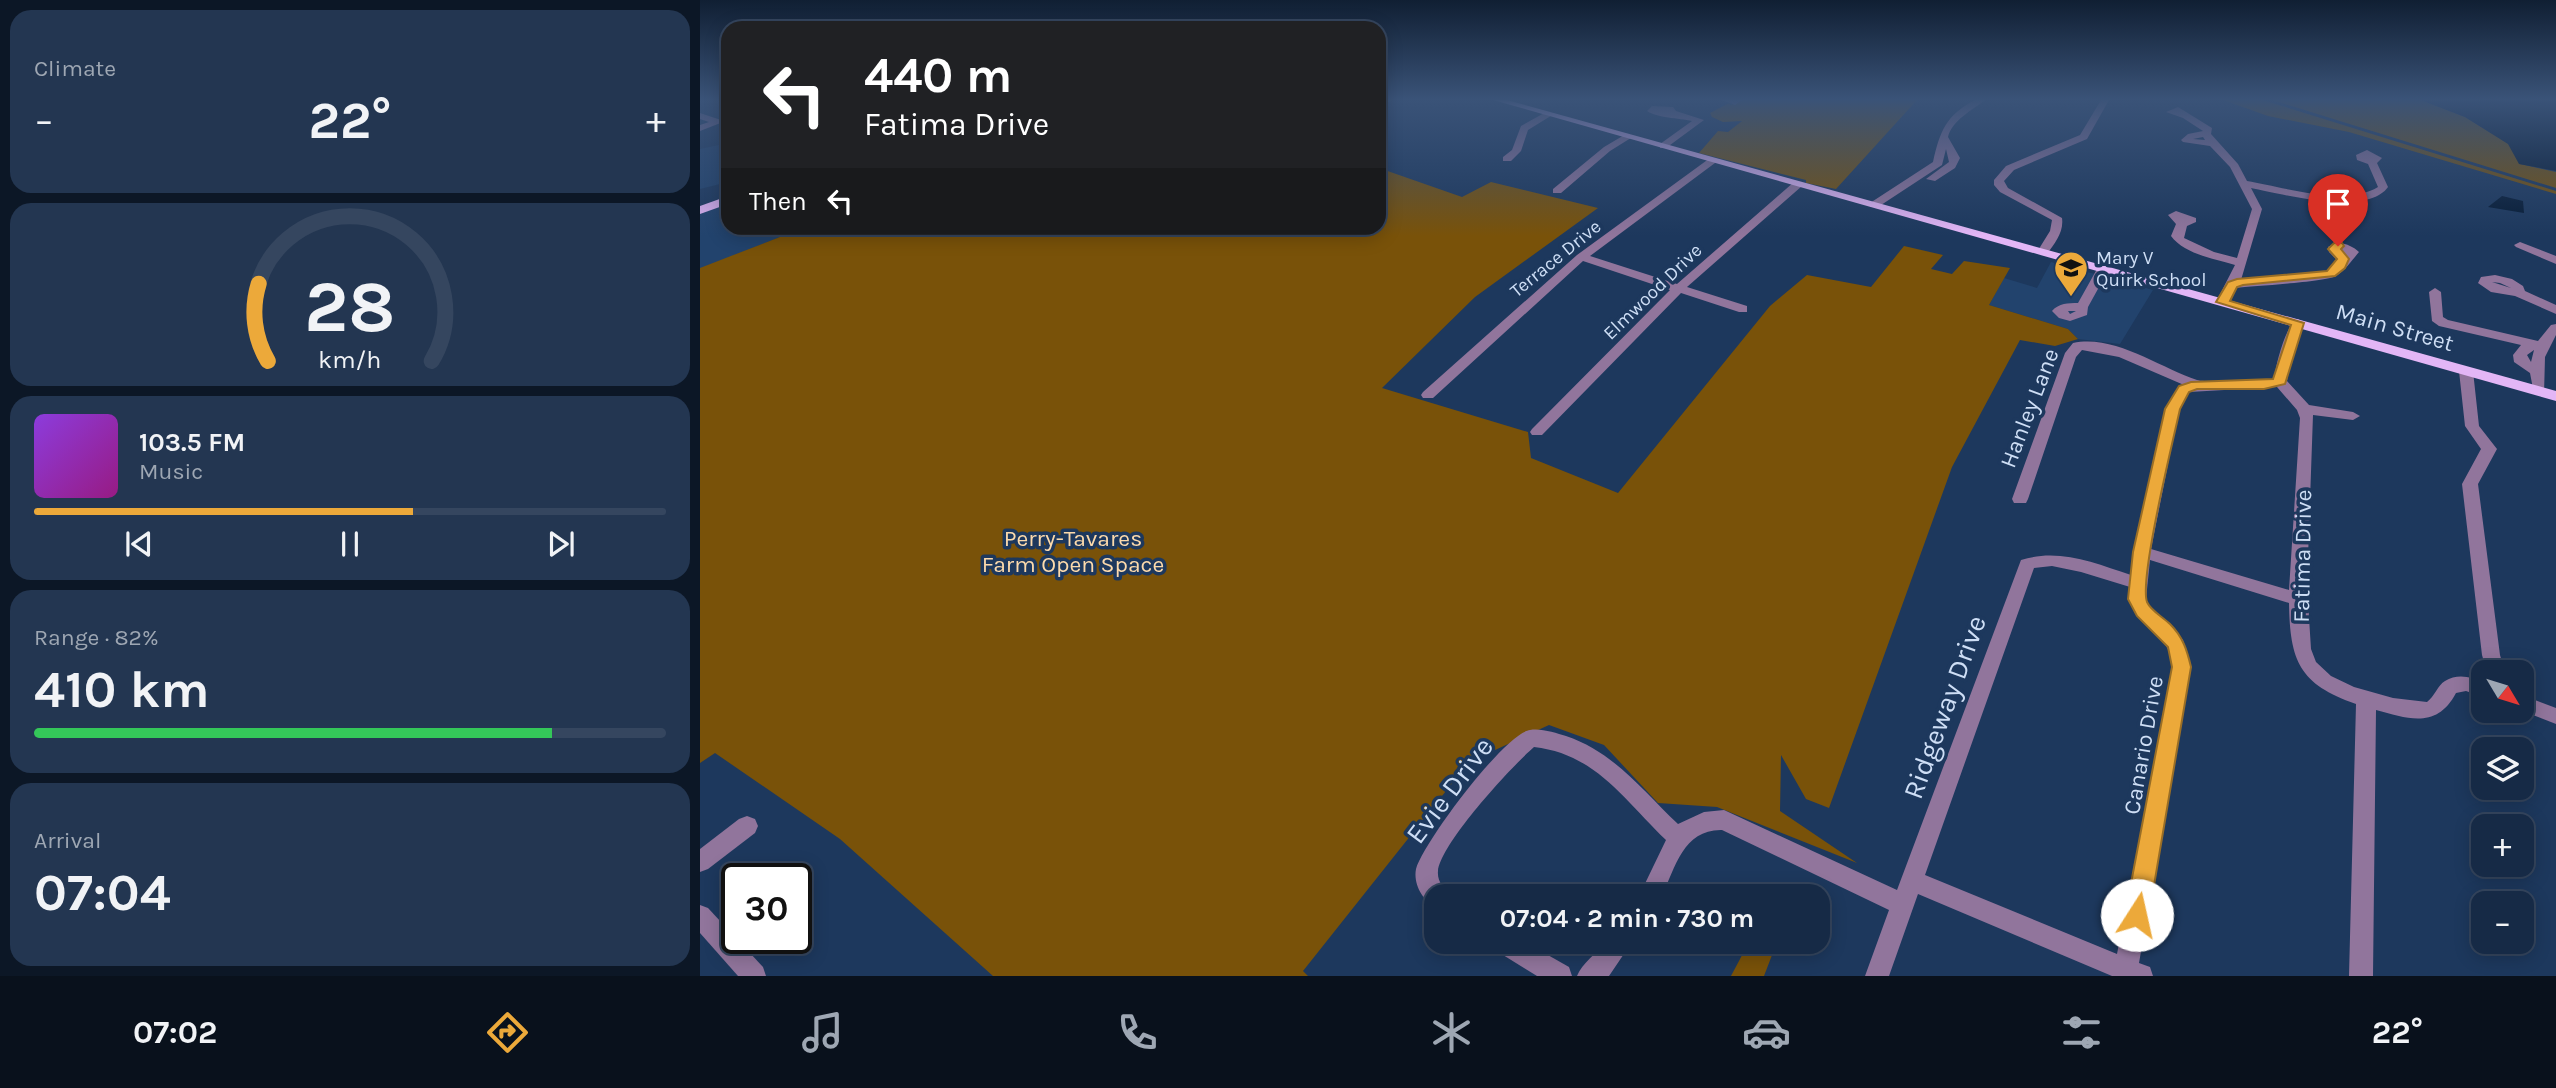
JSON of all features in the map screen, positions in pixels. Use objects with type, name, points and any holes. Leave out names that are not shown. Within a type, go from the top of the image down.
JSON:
[{"type":"main road","name":"Main Street","points":[[1663,146],[2556,396]]},
{"type":"main road","points":[[700,210],[721,202]]},
{"type":"street","points":[[1507,159],[1518,146]]},
{"type":"street","points":[[1557,191],[1613,146]]},
{"type":"street","points":[[1874,205],[1935,166],[1942,146]]},
{"type":"street","points":[[1890,209],[1905,195],[1948,169],[1955,155],[1949,146]]},
{"type":"street","points":[[2043,252],[2057,230],[2057,218],[1999,185],[2010,169],[2064,146]]},
{"type":"street","points":[[2215,146],[2229,159],[2257,209],[2233,285],[2222,302]]},
{"type":"street","name":"Terrace Drive","points":[[1428,394],[1581,257],[1714,160]]},
{"type":"street","points":[[2244,184],[2328,197],[2371,195],[2381,191],[2383,187],[2372,162]]},
{"type":"street","points":[[1935,166],[1948,169]]},
{"type":"street","points":[[1914,177],[1928,180]]},
{"type":"street","name":"Elmwood Drive","points":[[1537,432],[1680,287],[1798,184]]},
{"type":"street","points":[[1893,192],[1905,195]]},
{"type":"street","points":[[2182,224],[2177,236],[2188,245],[2241,263]]},
{"type":"street","points":[[2521,245],[2556,260]]},
{"type":"street","points":[[1581,257],[1743,309]]},
{"type":"street","points":[[2233,285],[2331,274],[2341,266],[2343,259]]},
{"type":"street","points":[[2082,307],[2103,269]]},
{"type":"street","points":[[2435,292],[2437,318],[2444,323],[2542,346]]},
{"type":"street","points":[[2518,293],[2556,310]]},
{"type":"street","points":[[2280,382],[2283,363],[2298,323]]},
{"type":"street","points":[[2539,391],[2536,371],[2542,346],[2556,328]]},
{"type":"street","name":"Hanley Lane","points":[[2020,499],[2070,356],[2078,346],[2090,346],[2151,363],[2196,385]]},
{"type":"street","points":[[2466,371],[2472,426],[2489,449],[2470,484],[2492,660]]},
{"type":"street","points":[[2196,385],[2257,385],[2280,382]]},
{"type":"street","points":[[2280,382],[2304,409],[2353,416]]},
{"type":"street","name":"Canario Drive","points":[[2131,974],[2182,667],[2176,645],[2164,629],[2143,611],[2137,599],[2137,583],[2172,409],[2184,389],[2196,385]]},
{"type":"street","name":"Fatima Drive","points":[[2304,409],[2307,418],[2298,599],[2302,656],[2309,669],[2347,692],[2366,699]]},
{"type":"street","points":[[2142,552],[2298,599]]},
{"type":"street","name":"Ridgeway Drive","points":[[1877,976],[2027,565],[2036,560],[2052,560],[2137,583]]},
{"type":"street","points":[[2361,976],[2366,699],[2425,713],[2444,701],[2450,687],[2471,685]]},
{"type":"street","points":[[2534,708],[2556,716]]},
{"type":"street","name":"Evie Drive","points":[[1428,884],[1428,867],[1440,845],[1503,761],[1530,738],[1565,741],[1597,757],[1678,838]]},
{"type":"street","points":[[1656,884],[1678,838],[1690,826],[1708,820],[1724,820],[1903,905]]},
{"type":"street","points":[[700,862],[747,826]]},
{"type":"street","points":[[1911,880],[2131,974]]},
{"type":"street","points":[[700,916],[754,976]]},
{"type":"street","points":[[1523,954],[1560,976]]},
{"type":"street","points":[[1588,976],[1602,966],[1611,954]]},
{"type":"shaded area","points":[[721,146],[721,184],[700,189],[700,149]]},
{"type":"shaded area","points":[[2509,146],[2556,146],[2556,171],[2519,164]]},
{"type":"shaded area","points":[[2502,196],[2523,201],[2524,213],[2488,207]]},
{"type":"shaded area","points":[[721,205],[721,235],[785,235],[700,269],[700,212]]},
{"type":"shaded area","name":"Mary V Quirk School","points":[[2051,262],[2153,290],[2120,344],[2078,339],[2068,329],[1989,305],[2004,278],[2037,288]]},
{"type":"green space","points":[[1705,146],[1876,146],[1836,189],[1699,153]]},
{"type":"green space","points":[[2394,146],[2410,146],[2556,191],[2556,194]]},
{"type":"green space","points":[[2419,146],[2510,146],[2520,164],[2556,172],[2556,188]]},
{"type":"green space","name":"Perry-Tavares Farm Open Space","points":[[1386,170],[1462,197],[1491,182],[1598,208],[1475,297],[1382,388],[1528,432],[1531,458],[1618,493],[1770,306],[1807,275],[1871,287],[1904,246],[1943,255],[1931,269],[1952,274],[1964,261],[2010,268],[1989,305],[2068,329],[2078,339],[2055,346],[2020,340],[1952,467],[1829,808],[1806,799],[1781,755],[1780,811],[1857,863],[1717,807],[1658,803],[1604,745],[1549,725],[1469,762],[1303,971],[1308,976],[993,976],[840,839],[715,753],[700,763],[700,268],[785,235],[1386,235]]},
{"type":"green space","points":[[1743,954],[1772,954],[1764,976],[1731,976]]},
{"type":"place","name":"Mary V Quirk School","points":[[2071,298]]},
{"type":"route","points":[[2137,915],[2182,667],[2176,645],[2164,629],[2143,611],[2137,599],[2142,552],[2172,409],[2176,398],[2184,389],[2196,385],[2249,386],[2280,382],[2283,363],[2298,323],[2222,302],[2233,285],[2242,282],[2331,274],[2341,266],[2343,259],[2335,252],[2334,247],[2338,246]]}]
